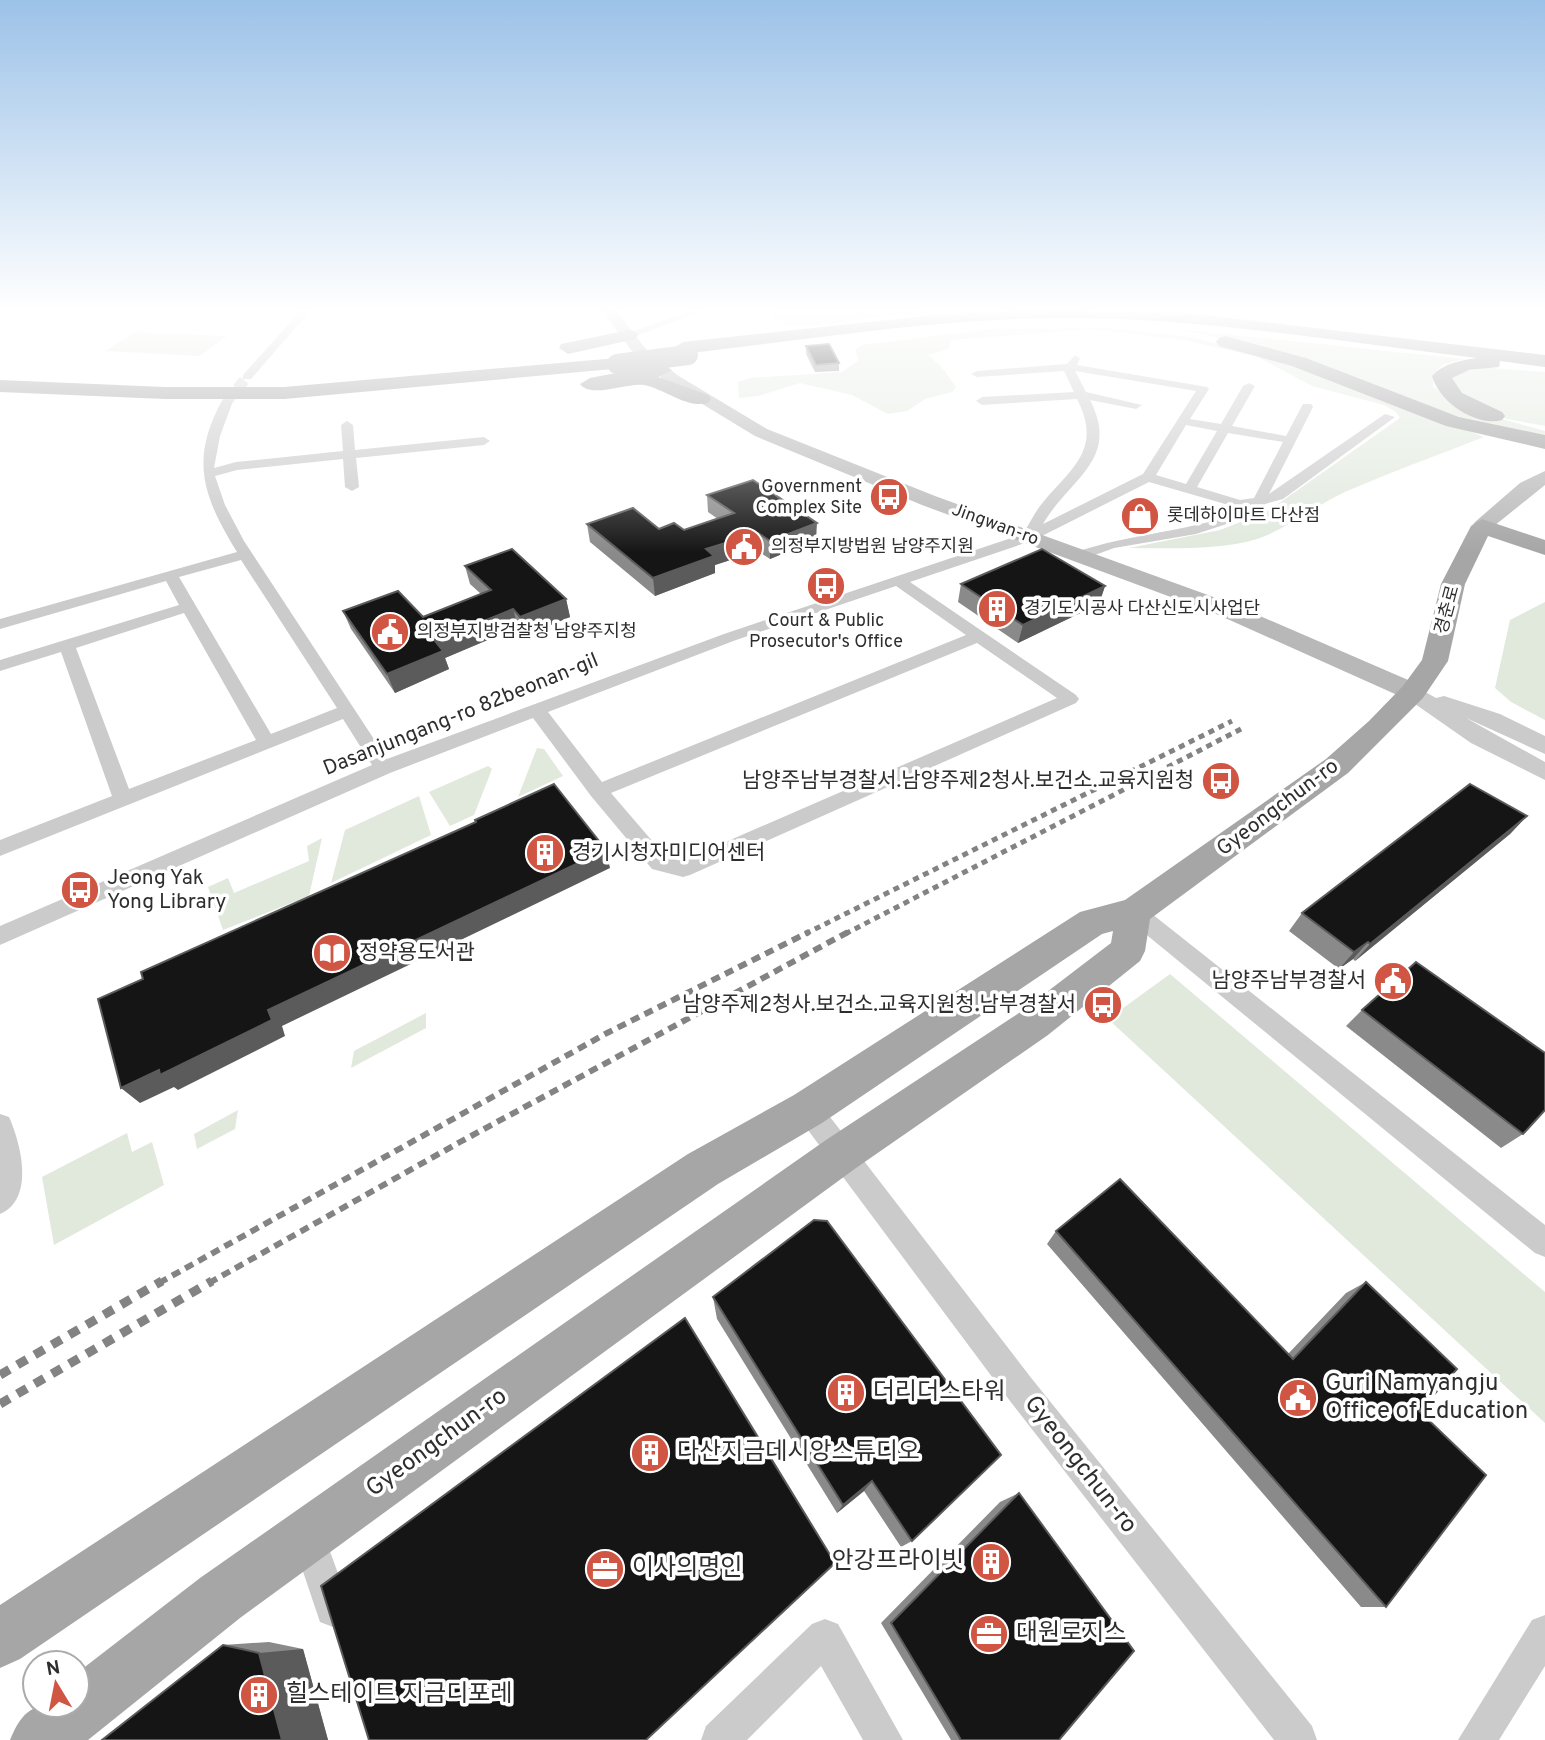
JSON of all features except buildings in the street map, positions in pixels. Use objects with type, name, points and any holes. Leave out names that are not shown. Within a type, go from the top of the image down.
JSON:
[{"type":"highway","points":[[123,391],[406,391]]},
{"type":"highway","points":[[679,391],[701,399]]},
{"type":"highway","points":[[1372,391],[1453,422],[1545,442]]},
{"type":"highway","points":[[1449,391],[1471,407],[1502,419],[1545,428]]},
{"type":"main road","name":"Jingwan-ro","points":[[691,391],[730,418],[788,446],[1285,634],[1413,692]]},
{"type":"main road","points":[[1480,531],[1527,487],[1545,477]]},
{"type":"main road","points":[[1480,531],[1545,548]]},
{"type":"main road","points":[[1480,531],[1545,560]]},
{"type":"main road","name":"경춘로","points":[[1413,692],[1435,661],[1453,584],[1480,531]]},
{"type":"main road","name":"Gyeongchun-ro","points":[[0,1639],[703,1168],[808,1109],[1092,922],[1134,912],[1199,868],[1337,766],[1413,692]]},
{"type":"main road","name":"Gyeongchun-ro","points":[[40,1740],[220,1598],[841,1154],[1035,1023],[1128,951],[1134,912]]},
{"type":"street","points":[[1029,537],[1046,507],[1087,462],[1093,444],[1093,418],[1079,391]]},
{"type":"street","points":[[1202,391],[1148,477],[1239,504],[1278,496],[1389,417]]},
{"type":"street","points":[[1189,489],[1246,391]]},
{"type":"street","points":[[982,401],[1081,396],[1136,405]]},
{"type":"street","points":[[228,401],[216,425],[208,474],[219,506],[246,554],[383,768]]},
{"type":"street","points":[[1079,555],[1111,544],[1196,530],[1255,510],[1307,407]]},
{"type":"street","points":[[1183,421],[1290,440]]},
{"type":"street","points":[[347,425],[352,486]]},
{"type":"street","points":[[208,474],[236,466],[484,441]]},
{"type":"street","name":"Dasanjungang-ro 82beonan-gil","points":[[0,936],[383,768],[536,709],[897,580],[1029,537],[1148,477]]},
{"type":"street","points":[[0,624],[246,554]]},
{"type":"street","points":[[171,576],[191,606],[267,743]]},
{"type":"street","points":[[536,709],[598,791],[659,863],[683,869],[1070,699],[897,580]]},
{"type":"street","points":[[0,666],[191,606]]},
{"type":"street","points":[[598,791],[979,636]]},
{"type":"street","points":[[67,646],[124,801]]},
{"type":"street","points":[[1413,692],[1492,719],[1545,747]]},
{"type":"street","points":[[1413,692],[1479,738],[1545,772]]},
{"type":"street","points":[[0,848],[348,711]]},
{"type":"street","points":[[1134,912],[1545,1243]]},
{"type":"street","name":"Gyeongchun-ro","points":[[808,1109],[1029,1401],[1298,1740]]},
{"type":"street","points":[[0,1126],[9,1176],[5,1195],[0,1200]]},
{"type":"street","points":[[308,1536],[344,1642]]},
{"type":"street","points":[[1477,1740],[1545,1633]]},
{"type":"street","points":[[720,1740],[825,1637],[884,1740]]},
{"type":"shaded area","points":[[739,391],[774,391],[758,396],[739,398]]},
{"type":"shaded area","points":[[836,391],[953,391],[925,399],[907,411],[888,414],[852,395]]},
{"type":"shaded area","points":[[1332,391],[1368,391],[1484,437],[1345,492],[1282,528],[1255,539],[1213,547],[1129,548],[1220,530],[1268,511],[1400,418],[1396,412],[1384,405]]},
{"type":"shaded area","points":[[1388,391],[1439,391],[1467,409],[1545,431],[1545,435],[1460,417]]},
{"type":"shaded area","points":[[1456,391],[1545,391],[1545,426],[1507,419],[1461,399]]},
{"type":"shaded area","points":[[1545,602],[1545,720],[1511,702],[1495,688],[1510,620]]},
{"type":"shaded area","points":[[537,748],[544,749],[563,776],[518,797]]},
{"type":"shaded area","points":[[488,766],[492,769],[474,815],[450,826],[429,792]]},
{"type":"shaded area","points":[[419,796],[431,835],[331,883],[345,830]]},
{"type":"shaded area","points":[[322,838],[309,896],[223,930],[208,887],[228,878],[234,893],[309,861],[307,846]]},
{"type":"shaded area","points":[[1170,974],[1545,1292],[1545,1423],[1108,1019]]},
{"type":"shaded area","points":[[426,1013],[426,1028],[351,1068],[354,1051]]},
{"type":"shaded area","points":[[238,1110],[235,1129],[197,1149],[194,1134]]},
{"type":"shaded area","points":[[127,1133],[132,1152],[152,1142],[164,1185],[54,1245],[42,1177]]},
{"type":"tunnel","points":[[227,401],[235,391]]},
{"type":"railway","points":[[805,934],[1232,721]]},
{"type":"railway","points":[[845,934],[1241,729]]},
{"type":"railway","points":[[805,934],[809,932]]},
{"type":"railway","points":[[209,1283],[460,1142],[848,932]]},
{"type":"railway","points":[[159,1283],[607,1033],[805,934]]},
{"type":"railway","points":[[0,1375],[162,1281]]},
{"type":"railway","points":[[0,1404],[212,1281]]},
{"type":"place","name":"Government Complex Site","points":[[889,497]]},
{"type":"place","name":"롯데하이마트 다산점","points":[[1140,516]]},
{"type":"place","name":"의정부지방법원 남양주지원","points":[[744,547]]},
{"type":"place","name":"Court & Public Prosecutor's Office","points":[[826,586]]},
{"type":"place","name":"경기도시공사 다산신도시사업단","points":[[997,609]]},
{"type":"place","name":"의정부지방검찰청 남양주지청","points":[[390,632]]},
{"type":"place","name":"남양주남부경찰서.남양주제2청사.보건소.교육지원청","points":[[1221,781]]},
{"type":"place","name":"경기시청자미디어센터","points":[[545,853]]},
{"type":"place","name":"Jeong Yak Yong Library","points":[[80,890]]},
{"type":"place","name":"정약용도서관","points":[[332,953]]},
{"type":"place","name":"남양주남부경찰서","points":[[1393,981]]},
{"type":"place","name":"남양주제2청사.보건소.교육지원청.남부경찰서","points":[[1103,1005]]},
{"type":"place","name":"더리더스타워","points":[[846,1393]]},
{"type":"place","name":"Guri Namyangju Office of Education","points":[[1298,1398]]},
{"type":"place","name":"다산지금데시앙스튜디오","points":[[650,1453]]},
{"type":"place","name":"안강프라이빗","points":[[991,1562]]},
{"type":"place","name":"이사의명인","points":[[605,1569]]},
{"type":"place","name":"대원로지스","points":[[989,1634]]},
{"type":"place","name":"힐스테이트 지금디포레","points":[[259,1695]]}]
